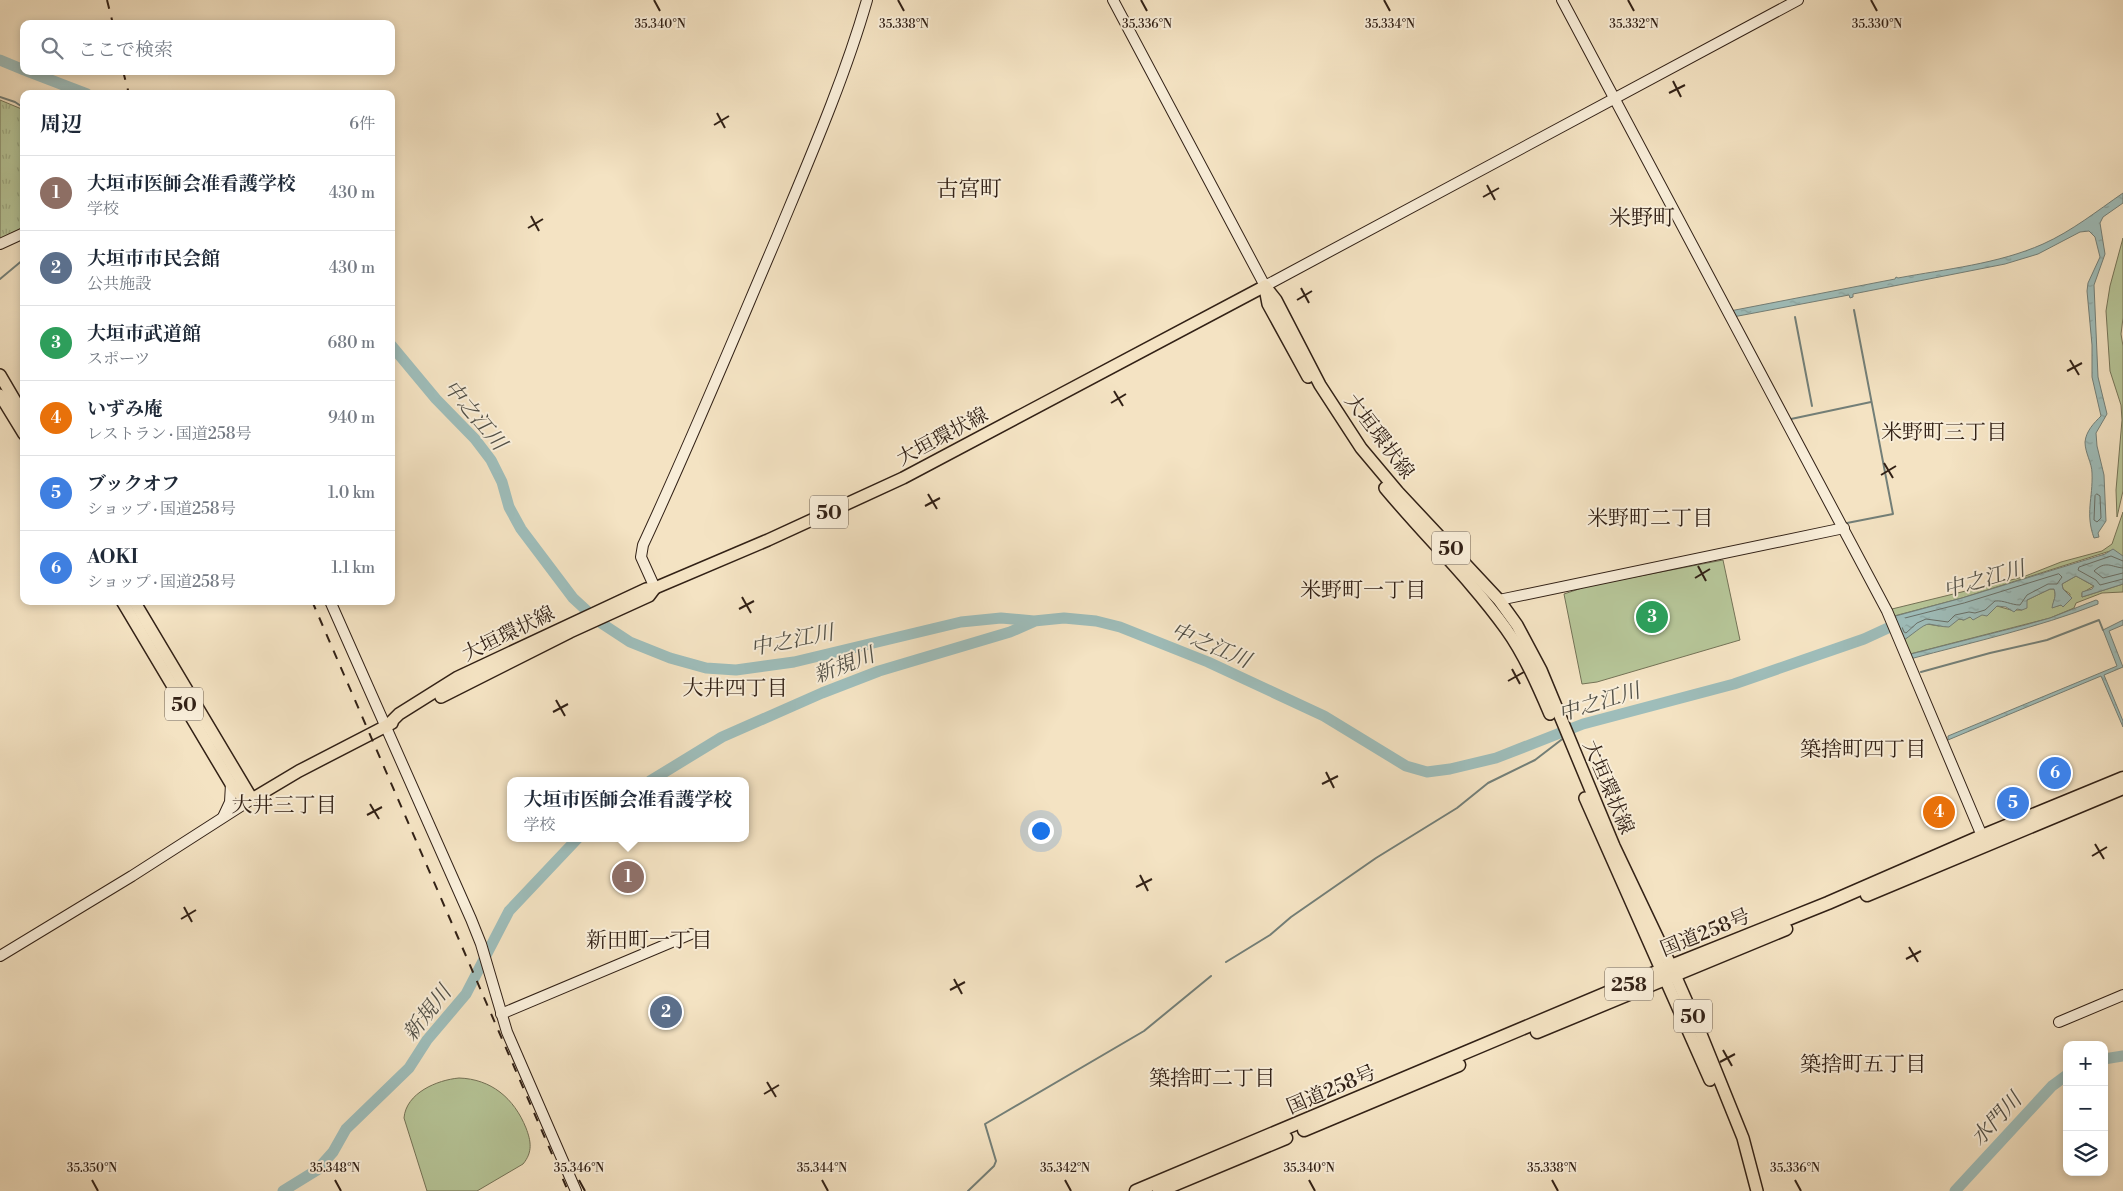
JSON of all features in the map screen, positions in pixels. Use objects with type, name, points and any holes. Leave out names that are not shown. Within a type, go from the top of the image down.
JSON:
[{"type":"highway","name":"国道258号","points":[[1136,1191],[1669,973],[1984,841],[2123,778]]},
{"type":"highway","name":"国道258号","points":[[1984,841],[2123,788]]},
{"type":"highway","name":"国道258号","points":[[1159,1191],[1174,1188],[1669,973]]},
{"type":"main road","name":"大垣環状線","points":[[252,799],[299,771],[386,726],[399,714],[458,678],[611,610],[646,589],[655,588],[768,540],[903,478],[1264,286],[1276,300],[1317,386],[1355,452],[1508,631],[1552,710],[1610,847],[1743,1138],[1757,1191]]},
{"type":"main road","points":[[0,375],[20,409]]},
{"type":"main road","points":[[0,394],[20,427]]},
{"type":"main road","name":"大垣環状線","points":[[1324,399],[1361,448],[1398,492],[1499,600],[1517,625],[1541,670],[1552,710]]},
{"type":"main road","name":"50","points":[[124,605],[231,784],[237,793],[252,799]]},
{"type":"main road","name":"50","points":[[136,605],[252,799]]},
{"type":"main road","name":"大垣環状線","points":[[1669,973],[1736,1140],[1750,1191]]},
{"type":"street","points":[[655,588],[644,566],[641,552],[811,155],[859,30],[867,0]]},
{"type":"street","points":[[1112,0],[1264,286],[1798,0]]},
{"type":"street","points":[[1562,0],[1887,611],[1984,841]]},
{"type":"street","points":[[0,244],[20,235]]},
{"type":"street","points":[[1499,600],[1844,528]]},
{"type":"street","points":[[332,605],[471,919],[484,952],[501,1014],[576,1191]]},
{"type":"street","points":[[223,818],[230,802],[231,784]]},
{"type":"street","points":[[0,956],[132,876],[252,799]]},
{"type":"street","points":[[501,1014],[691,934]]},
{"type":"street","points":[[2059,1022],[2123,995]]},
{"type":"green space","points":[[0,100],[20,108],[20,229],[0,239]]},
{"type":"green space","points":[[2123,238],[2123,318],[2121,334],[2123,346],[2123,491],[2117,517],[2116,490],[2122,420],[2121,405],[2110,371],[2106,311],[2110,286]]},
{"type":"green space","points":[[2123,512],[2123,556],[2110,551],[1962,598],[1894,616],[1892,609],[2023,577],[2061,562],[2102,551],[2112,544]]},
{"type":"green space","points":[[1723,560],[1740,640],[1597,682],[1582,684],[1564,594],[1588,586]]},
{"type":"green space","points":[[2076,576],[2094,586],[2082,593],[2082,597],[2123,584],[2123,592],[2102,593],[2076,603],[2074,608],[2050,618],[1910,654],[1904,640],[1920,627],[1927,624],[1939,626],[1959,619],[1964,620],[1988,613],[1997,606],[2011,610],[2022,610],[2027,600],[2050,589],[2054,589],[2055,592],[2053,607],[2061,605],[2063,607],[2063,604],[2069,601],[2070,594],[2063,589],[2062,584]]},
{"type":"green space","points":[[450,1079],[471,1079],[491,1086],[508,1099],[521,1117],[526,1128],[530,1142],[530,1151],[523,1164],[477,1191],[427,1191],[404,1118],[406,1109],[410,1101],[424,1089]]},
{"type":"water","points":[[2123,193],[2123,203],[2103,217],[2100,223],[2105,254],[2094,285],[2098,377],[2107,414],[2096,433],[2104,475],[2106,521],[2098,533],[2099,537],[2094,538],[2091,529],[2092,473],[2085,442],[2093,424],[2101,416],[2092,377],[2092,345],[2087,291],[2088,283],[2100,257],[2095,237],[2089,231],[2080,232],[2038,254],[2005,264],[1853,294],[1853,297],[1850,298],[1849,295],[1733,317],[1730,311],[1895,279],[1896,277],[1972,265],[2026,251],[2054,239]]},
{"type":"water","points":[[2113,549],[2123,556],[2123,584],[2082,597],[2082,592],[2092,589],[2094,586],[2076,576],[2062,584],[2063,589],[2072,598],[2063,607],[2061,605],[2052,608],[2055,594],[2054,589],[2050,589],[2027,600],[2027,608],[2022,610],[2017,609],[2014,612],[2006,607],[1997,606],[1987,616],[1982,615],[1973,620],[1970,617],[1964,620],[1959,619],[1949,627],[1926,625],[1902,641],[1892,617],[1962,598],[2105,554]]},
{"type":"water","points":[[2096,600],[2098,604],[2028,627],[1910,659],[1907,655],[2050,618]]},
{"type":"water","points":[[2123,620],[2123,625],[2109,631],[2123,667],[2104,675],[2123,721],[2123,727],[2101,676],[1948,740],[1948,736],[2117,666],[2103,630]]},
{"type":"waterway","name":"中之江川","points":[[0,60],[20,68]]},
{"type":"waterway","name":"中之江川","points":[[37,75],[77,90]]},
{"type":"waterway","points":[[0,97],[20,105]]},
{"type":"waterway","points":[[0,279],[20,262]]},
{"type":"waterway","points":[[1847,523],[1893,514],[1854,310]]},
{"type":"waterway","points":[[1795,317],[1812,406]]},
{"type":"waterway","name":"中之江川","points":[[395,350],[436,399],[475,439],[491,460],[502,482],[509,507],[521,529],[573,598],[598,621],[630,642],[670,658],[706,668],[736,670],[794,662],[961,622],[1001,618],[1034,621],[1064,618],[1096,621],[1120,627],[1208,662],[1324,716],[1406,766],[1427,772],[1450,769],[1496,758],[1583,724],[1734,684],[1864,639],[1901,622]]},
{"type":"waterway","points":[[1791,419],[1871,402]]},
{"type":"waterway","points":[[1921,672],[2047,640],[2099,620],[2103,630]]},
{"type":"waterway","name":"新規川","points":[[657,777],[722,737],[822,693],[879,671],[1010,632],[1033,622]]},
{"type":"waterway","name":"中之江川","points":[[1571,733],[1583,724]]},
{"type":"waterway","points":[[1226,962],[1270,935],[1291,917],[1376,858],[1457,808],[1488,783],[1535,760],[1565,737]]},
{"type":"waterway","name":"新規川","points":[[283,1191],[317,1170],[333,1152],[346,1129],[409,1068],[427,1040],[466,994],[509,911],[574,842]]},
{"type":"waterway","points":[[968,1191],[994,1166],[996,1161],[985,1124],[1144,1031],[1211,976]]},
{"type":"waterway","name":"水門川","points":[[2108,1058],[2123,1056]]},
{"type":"waterway","name":"水門川","points":[[1955,1191],[2052,1086],[2063,1078]]},
{"type":"railway","points":[[107,0],[112,20]]},
{"type":"railway","points":[[124,75],[128,90]]},
{"type":"railway","points":[[314,605],[568,1191]]},
{"type":"place","name":"大垣市武道館","points":[[1652,617]]},
{"type":"place","name":"AOKI","points":[[2055,773]]},
{"type":"place","name":"ブックオフ","points":[[2013,803]]},
{"type":"place","name":"いずみ庵","points":[[1939,812]]},
{"type":"place","name":"大垣市医師会准看護学校","points":[[628,877]]},
{"type":"place","name":"大垣市市民会館","points":[[666,1012]]},
{"type":"district","name":"古宮町","points":[[969,188]]},
{"type":"district","name":"米野町","points":[[1642,217]]},
{"type":"district","name":"米野町三丁目","points":[[1944,432]]},
{"type":"district","name":"米野町二丁目","points":[[1650,518]]},
{"type":"district","name":"米野町一丁目","points":[[1363,590]]},
{"type":"district","name":"大井四丁目","points":[[735,688]]},
{"type":"district","name":"築捨町四丁目","points":[[1863,749]]},
{"type":"district","name":"大井三丁目","points":[[284,805]]},
{"type":"district","name":"新田町一丁目","points":[[649,940]]},
{"type":"district","name":"築捨町五丁目","points":[[1863,1064]]},
{"type":"district","name":"築捨町二丁目","points":[[1212,1078]]}]
